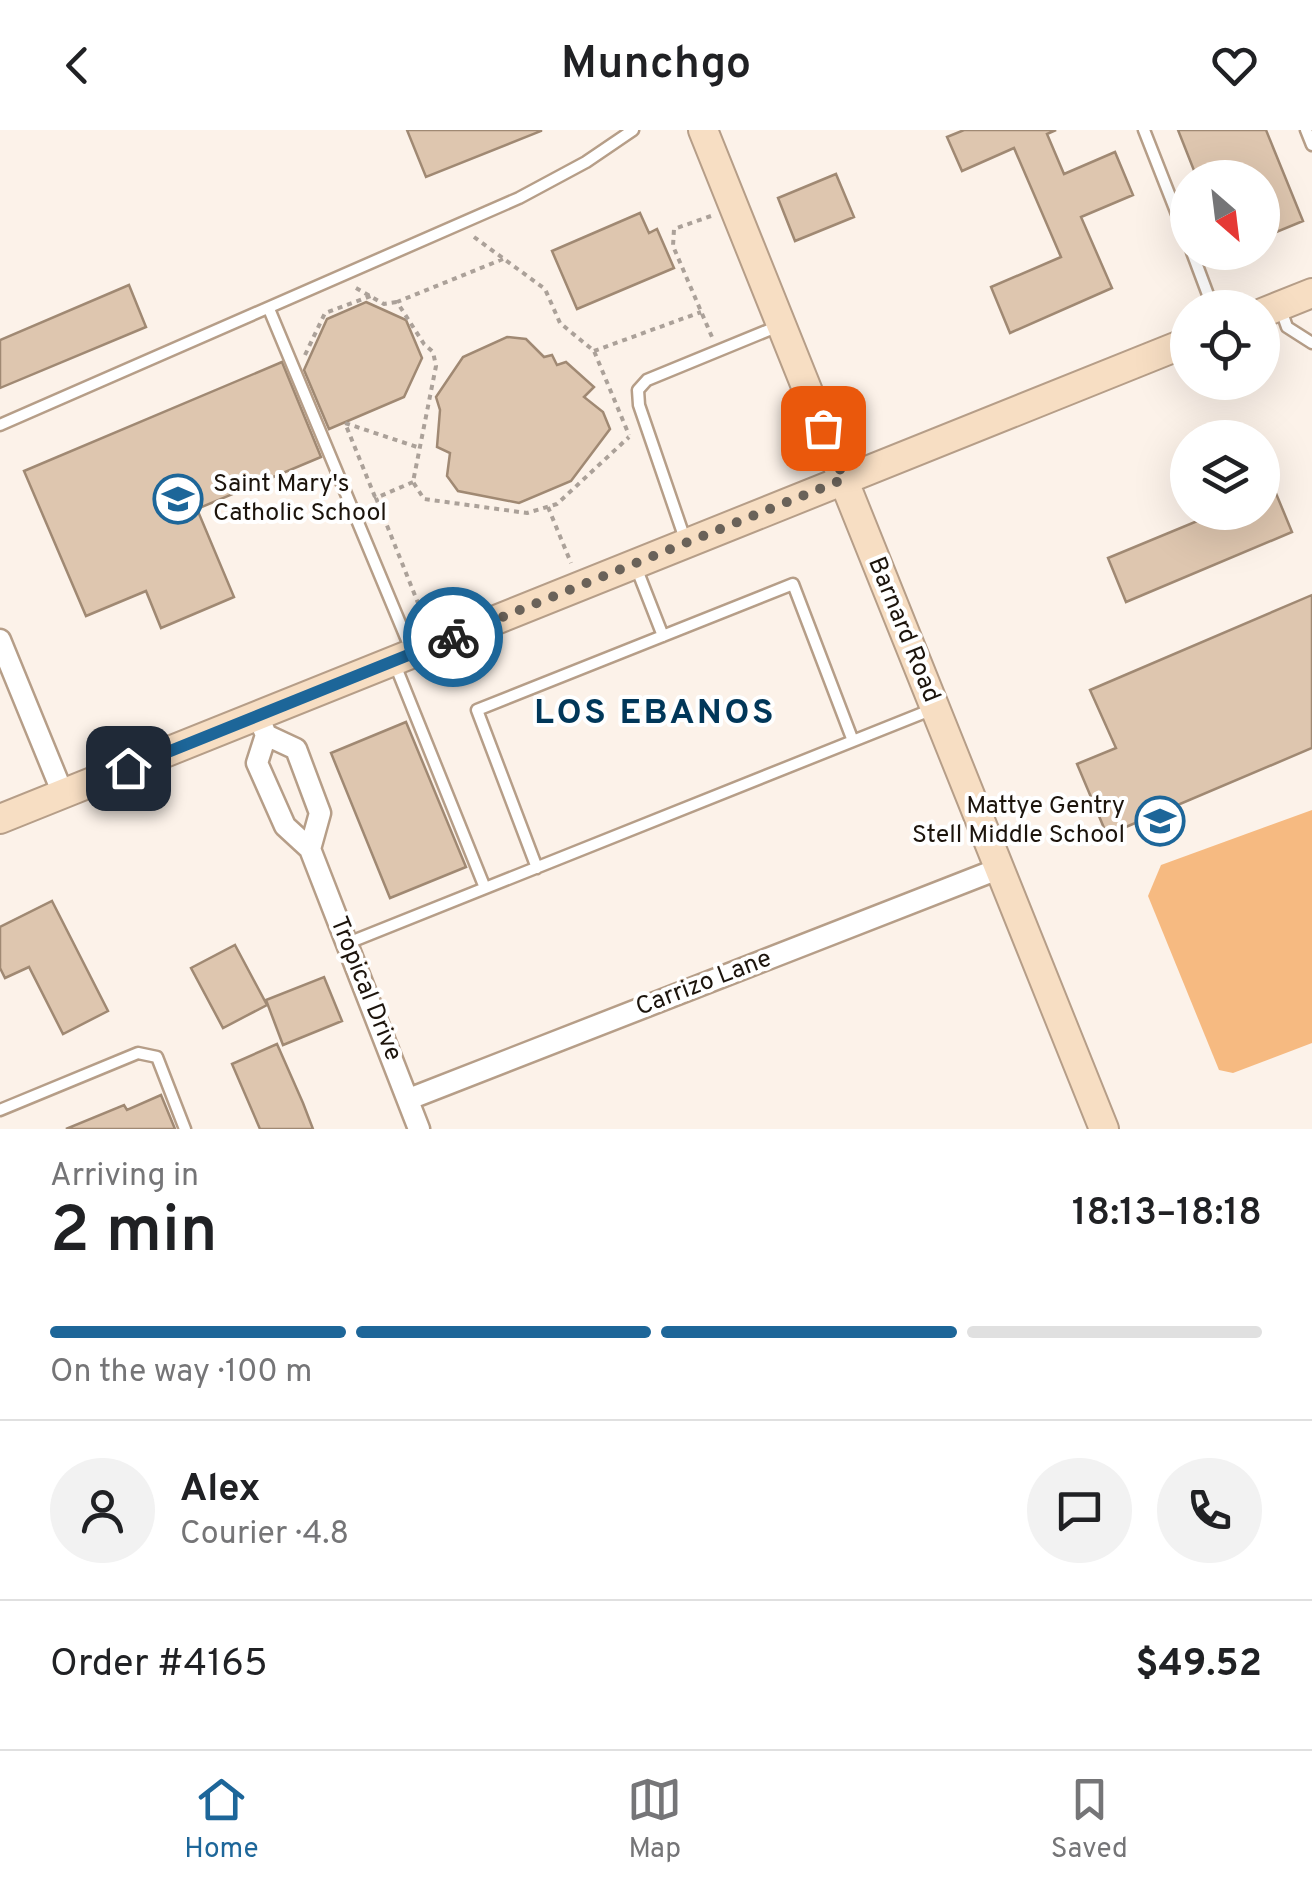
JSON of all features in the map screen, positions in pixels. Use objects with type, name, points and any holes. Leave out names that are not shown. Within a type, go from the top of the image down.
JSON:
[{"type":"street","name":"Barnard Road","points":[[703,130],[1104,1129]]},
{"type":"street","points":[[1280,305],[1312,293]]},
{"type":"street","points":[[0,819],[262,726],[414,653],[1170,349]]},
{"type":"street","points":[[0,640],[63,794]]},
{"type":"street","name":"Tropical Drive","points":[[310,849],[320,813],[296,749],[262,726],[257,764],[285,826],[310,849],[419,1129]]},
{"type":"street","name":"Carrizo Lane","points":[[409,1099],[998,869]]},
{"type":"lane","points":[[0,426],[458,225],[586,162],[633,130]]},
{"type":"lane","points":[[1144,130],[1170,196]]},
{"type":"lane","points":[[1306,130],[1312,145]]},
{"type":"lane","points":[[269,309],[414,653],[485,888]]},
{"type":"lane","points":[[1280,319],[1312,343]]},
{"type":"lane","points":[[686,543],[638,390],[647,380],[782,325]]},
{"type":"lane","points":[[634,564],[663,636]]},
{"type":"lane","points":[[537,868],[477,710],[793,584],[852,742]]},
{"type":"lane","points":[[348,943],[934,708]]},
{"type":"lane","points":[[0,1110],[138,1053],[157,1057],[185,1129]]},
{"type":"path","points":[[718,351],[673,246],[674,229],[734,208]]},
{"type":"path","points":[[458,225],[546,290],[560,323],[594,351],[636,454],[655,454]]},
{"type":"path","points":[[339,278],[384,304],[503,258]]},
{"type":"path","points":[[304,358],[325,314],[371,296]]},
{"type":"path","points":[[397,302],[434,352],[436,366],[414,482],[424,499],[527,512],[558,504],[629,437]]},
{"type":"path","points":[[594,351],[702,312]]},
{"type":"path","points":[[414,653],[376,498],[345,422],[420,448]]},
{"type":"path","points":[[376,498],[414,482]]},
{"type":"path","points":[[548,507],[580,586]]},
{"type":"shaded area","points":[[1312,810],[1312,1043],[1233,1073],[1219,1070],[1148,896],[1161,865]]},
{"type":"building","points":[[407,130],[541,130],[541,131],[426,177]]},
{"type":"building","points":[[964,130],[1056,130],[1047,134],[1064,174],[1115,152],[1133,195],[1081,217],[1112,288],[1010,333],[991,287],[1061,257],[1014,148],[962,171],[947,137]]},
{"type":"building","points":[[1178,130],[1266,130],[1278,160],[1190,160]]},
{"type":"building","points":[[1280,164],[1303,221],[1280,231]]},
{"type":"building","points":[[836,174],[854,217],[795,241],[778,198]]},
{"type":"building","points":[[640,213],[649,233],[657,229],[674,268],[577,309],[552,251]]},
{"type":"building","points":[[129,285],[146,327],[0,388],[0,340]]},
{"type":"building","points":[[366,302],[406,320],[422,358],[404,397],[329,429],[304,370],[327,319]]},
{"type":"building","points":[[507,337],[526,339],[544,357],[552,355],[557,365],[566,362],[594,387],[584,397],[603,412],[610,429],[571,481],[519,503],[458,491],[447,476],[450,453],[437,447],[440,410],[436,397],[463,357]]},
{"type":"building","points":[[282,362],[321,457],[197,509],[234,597],[161,628],[146,591],[86,616],[24,471]]},
{"type":"building","points":[[1280,503],[1292,532],[1126,602],[1108,558],[1176,530],[1280,530]]},
{"type":"building","points":[[1312,595],[1312,748],[1107,835],[1077,764],[1116,748],[1090,690]]},
{"type":"building","points":[[406,722],[466,867],[390,898],[331,753]]},
{"type":"building","points":[[52,901],[108,1011],[63,1034],[29,967],[5,978],[0,968],[0,927]]},
{"type":"building","points":[[235,945],[267,1005],[223,1028],[191,968]]},
{"type":"building","points":[[324,977],[342,1021],[283,1045],[266,1000]]},
{"type":"building","points":[[277,1044],[313,1129],[260,1129],[232,1064]]},
{"type":"building","points":[[161,1095],[175,1129],[66,1129],[124,1105],[127,1110]]},
{"type":"way so far","points":[[453,637],[844,479],[823,428]]},
{"type":"place","name":"Saint Mary's Catholic School","points":[[178,499]]},
{"type":"place","name":"Mattye Gentry Stell Middle School","points":[[1160,821]]},
{"type":"district","name":"LOS EBANOS","points":[[655,714]]},
{"type":"route","points":[[128,768],[453,637]]}]
